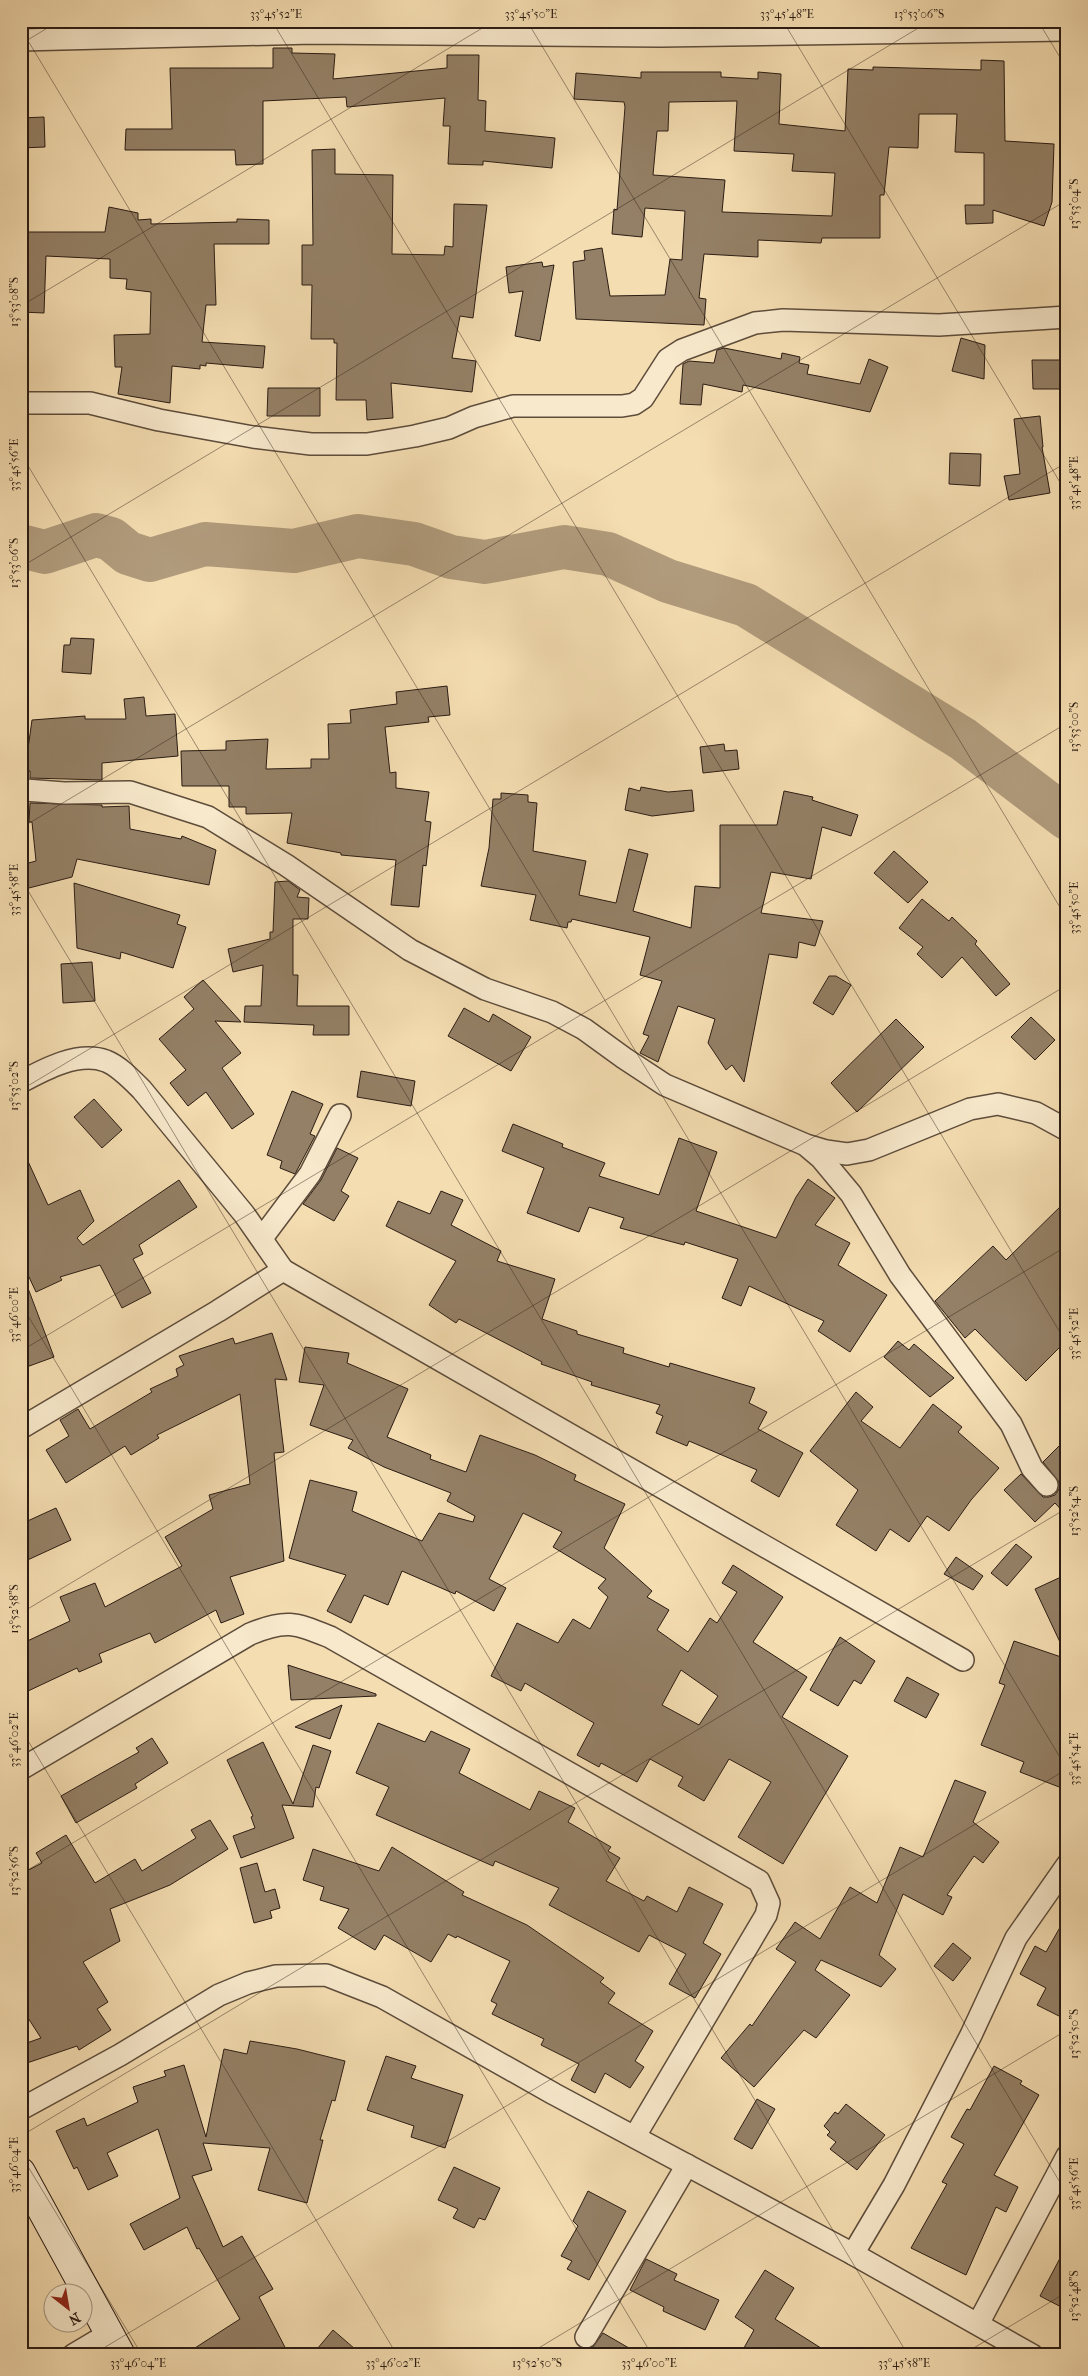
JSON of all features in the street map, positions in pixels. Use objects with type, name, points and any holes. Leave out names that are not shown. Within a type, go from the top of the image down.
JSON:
[{"type":"street","points":[[21,40],[313,33],[660,28],[1067,30]]},
{"type":"street","points":[[21,403],[90,403],[159,420],[253,437],[311,444],[367,444],[448,428],[474,417],[513,406],[622,406],[634,404],[643,398],[668,359],[682,350],[755,323],[783,320],[939,325],[1067,317]]},
{"type":"street","points":[[21,788],[25,790],[64,793],[130,792],[208,816],[286,865],[410,950],[485,990],[552,1012],[568,1020],[665,1085],[806,1145],[826,1151],[847,1154],[869,1150],[970,1109],[998,1104],[1036,1113],[1067,1130]]},
{"type":"street","points":[[21,1082],[59,1064],[83,1059],[106,1061],[125,1074],[142,1090],[262,1238],[283,1270],[963,1660]]},
{"type":"street","points":[[262,1238],[310,1174],[340,1114]]},
{"type":"street","points":[[806,1145],[821,1158],[851,1194],[900,1275],[1011,1424],[1032,1468],[1047,1485]]},
{"type":"street","points":[[21,1428],[218,1311],[283,1270]]},
{"type":"street","points":[[21,1770],[250,1634],[272,1625],[298,1624],[330,1637],[759,1881],[769,1903],[766,1915],[635,2136]]},
{"type":"street","points":[[853,2254],[898,2176],[971,2035],[1016,1938],[1067,1865]]},
{"type":"street","points":[[21,2109],[120,2055],[219,1995],[248,1983],[276,1976],[326,1975],[354,1984],[382,1997],[554,2094],[853,2254],[1032,2355]]},
{"type":"street","points":[[978,2324],[1067,2156]]},
{"type":"street","points":[[586,2337],[687,2164]]},
{"type":"street","points":[[21,2172],[116,2344],[73,2355]]},
{"type":"building","points":[[273,48],[292,48],[292,53],[335,54],[333,79],[447,68],[447,55],[479,55],[478,100],[486,101],[485,131],[555,138],[552,168],[483,161],[483,165],[448,164],[450,126],[443,126],[445,98],[347,107],[346,97],[263,101],[263,164],[236,165],[235,150],[125,150],[126,129],[172,129],[170,68],[273,68]]},
{"type":"building","points":[[981,60],[1004,61],[1005,141],[1054,144],[1052,202],[1044,226],[993,210],[993,223],[966,224],[965,205],[984,205],[984,153],[955,152],[957,114],[919,114],[918,148],[889,147],[884,195],[880,195],[880,238],[822,238],[821,243],[758,240],[758,257],[704,254],[699,298],[706,299],[704,325],[576,319],[573,262],[585,260],[584,251],[602,248],[610,296],[665,295],[670,259],[682,260],[685,211],[645,208],[642,237],[612,234],[614,209],[617,210],[624,102],[574,99],[576,73],[641,78],[641,72],[721,72],[721,77],[758,79],[758,72],[781,74],[779,124],[845,131],[848,69],[873,70],[873,67],[981,70]],"holes":[[[737,101],[734,151],[794,154],[792,171],[835,173],[832,216],[722,212],[725,180],[653,175],[657,131],[668,131],[669,102]]]},
{"type":"building","points":[[44,117],[45,147],[21,148],[21,118]]},
{"type":"building","points":[[335,149],[335,174],[393,175],[392,254],[444,255],[445,246],[453,247],[454,204],[487,205],[473,318],[460,316],[452,358],[476,361],[472,392],[391,383],[393,418],[367,420],[366,400],[336,400],[337,343],[334,343],[334,339],[311,339],[312,285],[302,285],[302,245],[313,245],[312,150]]},
{"type":"building","points":[[109,207],[138,213],[138,220],[151,219],[151,224],[237,222],[237,219],[269,220],[269,244],[214,244],[216,305],[206,305],[202,342],[265,346],[263,368],[206,363],[206,366],[200,365],[200,369],[172,366],[170,403],[118,394],[122,367],[115,367],[114,335],[150,334],[151,292],[126,289],[127,279],[110,278],[110,259],[46,256],[44,313],[21,312],[21,232],[105,232]]},
{"type":"building","points":[[542,262],[543,267],[554,265],[540,341],[515,336],[523,291],[509,293],[506,267]]},
{"type":"building","points":[[961,338],[985,345],[984,379],[952,371]]},
{"type":"building","points":[[724,348],[781,359],[782,353],[800,357],[799,363],[809,365],[807,374],[860,384],[869,359],[888,367],[870,412],[743,385],[742,392],[703,384],[701,405],[680,404],[683,364],[689,361],[714,363],[717,350]]},
{"type":"building","points":[[1032,360],[1067,360],[1067,389],[1033,389]]},
{"type":"building","points":[[268,388],[320,388],[320,416],[267,416]]},
{"type":"building","points":[[1040,416],[1042,447],[1050,493],[1009,500],[1004,476],[1020,474],[1014,419]]},
{"type":"building","points":[[950,453],[981,454],[980,486],[949,484]]},
{"type":"building","points":[[71,638],[94,639],[91,674],[62,672],[64,645],[70,645]]},
{"type":"building","points":[[447,686],[450,715],[428,717],[429,722],[385,727],[390,773],[396,772],[396,788],[429,792],[425,821],[431,822],[426,866],[423,865],[419,907],[391,905],[396,860],[341,855],[341,853],[287,843],[292,813],[246,814],[246,807],[229,807],[229,786],[182,786],[181,751],[226,750],[226,741],[268,739],[266,769],[311,768],[311,759],[329,759],[328,724],[351,723],[350,710],[397,704],[396,692]]},
{"type":"building","points":[[144,697],[146,716],[175,714],[178,756],[102,763],[102,780],[30,778],[30,771],[25,770],[32,720],[85,716],[85,719],[126,719],[124,699]]},
{"type":"building","points":[[724,744],[725,751],[737,750],[739,769],[703,773],[700,747]]},
{"type":"building","points":[[641,787],[668,792],[692,790],[694,811],[652,816],[625,810],[629,788],[640,791]]},
{"type":"building","points":[[784,791],[813,797],[812,800],[858,815],[851,836],[822,827],[811,879],[771,872],[761,913],[823,921],[815,946],[799,942],[797,958],[769,954],[744,1082],[732,1065],[726,1070],[708,1043],[715,1019],[678,1006],[658,1062],[640,1053],[649,1036],[643,1034],[662,981],[640,975],[650,937],[572,919],[571,922],[568,922],[567,928],[530,920],[536,895],[481,886],[489,848],[493,799],[501,799],[501,793],[528,795],[528,802],[537,803],[533,851],[586,861],[579,895],[616,903],[629,849],[648,854],[633,911],[691,928],[695,886],[720,888],[720,825],[777,825]]},
{"type":"building","points":[[30,803],[102,805],[102,807],[129,806],[130,829],[181,839],[182,836],[216,850],[209,885],[77,859],[72,877],[21,890],[21,865],[36,861],[32,822],[29,822]]},
{"type":"building","points":[[894,851],[928,882],[908,903],[874,873]]},
{"type":"building","points":[[288,881],[300,890],[297,897],[309,898],[308,919],[293,919],[293,975],[298,975],[297,1006],[349,1006],[349,1035],[313,1035],[314,1025],[244,1022],[245,1006],[261,1006],[263,965],[233,972],[228,949],[270,939],[270,932],[273,932],[275,882]]},
{"type":"building","points":[[74,883],[180,915],[177,924],[186,927],[173,968],[121,952],[120,959],[77,948]]},
{"type":"building","points":[[922,899],[949,921],[952,917],[977,941],[975,944],[1010,984],[996,996],[962,957],[942,978],[917,954],[923,947],[899,928]]},
{"type":"building","points":[[92,962],[95,1001],[63,1003],[61,964]]},
{"type":"building","points":[[829,976],[836,976],[851,985],[833,1015],[813,1003]]},
{"type":"building","points":[[203,980],[241,1022],[215,1021],[241,1053],[222,1068],[254,1114],[232,1129],[206,1092],[188,1106],[170,1083],[186,1070],[159,1039],[194,1009],[184,997]]},
{"type":"building","points":[[464,1008],[489,1022],[493,1014],[531,1037],[511,1071],[448,1036]]},
{"type":"building","points":[[1031,1017],[1055,1040],[1035,1060],[1011,1037]]},
{"type":"building","points":[[896,1019],[924,1047],[857,1112],[831,1083]]},
{"type":"building","points":[[361,1071],[415,1081],[411,1106],[357,1097]]},
{"type":"building","points":[[292,1091],[323,1104],[310,1134],[315,1136],[295,1174],[280,1168],[282,1161],[267,1155]]},
{"type":"building","points":[[94,1099],[122,1130],[102,1148],[74,1117]]},
{"type":"building","points":[[513,1124],[563,1144],[562,1147],[605,1163],[599,1176],[659,1195],[679,1138],[717,1152],[696,1211],[776,1238],[796,1197],[808,1179],[835,1198],[815,1225],[850,1243],[838,1265],[887,1295],[850,1352],[818,1331],[824,1321],[749,1286],[741,1306],[722,1298],[738,1259],[685,1242],[684,1245],[620,1228],[624,1218],[589,1207],[579,1232],[527,1213],[544,1168],[502,1151]]},
{"type":"building","points":[[21,1146],[48,1205],[80,1190],[94,1221],[77,1238],[83,1245],[179,1180],[197,1207],[139,1245],[143,1254],[133,1259],[151,1293],[122,1308],[100,1265],[60,1277],[62,1280],[36,1292],[21,1260]]},
{"type":"building","points":[[337,1148],[358,1158],[341,1191],[349,1196],[334,1221],[303,1204],[321,1180]]},
{"type":"building","points":[[441,1191],[463,1200],[451,1225],[501,1251],[497,1261],[555,1279],[542,1319],[577,1331],[577,1334],[624,1348],[623,1353],[669,1367],[670,1363],[755,1388],[749,1403],[767,1412],[758,1429],[803,1453],[779,1497],[751,1481],[757,1470],[689,1441],[687,1446],[656,1433],[663,1416],[656,1413],[660,1405],[591,1385],[592,1382],[541,1364],[542,1362],[459,1319],[456,1323],[429,1305],[456,1261],[386,1226],[398,1201],[430,1214]]},
{"type":"building","points":[[1067,1200],[1067,1340],[1026,1381],[975,1329],[965,1338],[935,1301],[993,1246],[1006,1260]]},
{"type":"building","points":[[21,1275],[23,1275],[54,1357],[21,1369]]},
{"type":"building","points":[[272,1333],[287,1380],[275,1379],[284,1452],[274,1453],[284,1561],[230,1577],[244,1614],[221,1623],[216,1610],[155,1643],[150,1633],[99,1654],[102,1662],[79,1672],[77,1668],[28,1691],[21,1678],[21,1644],[70,1621],[60,1597],[95,1583],[105,1607],[182,1566],[165,1537],[213,1509],[209,1495],[250,1484],[240,1394],[157,1435],[159,1438],[131,1455],[125,1446],[66,1483],[46,1450],[69,1436],[60,1420],[78,1409],[90,1429],[152,1392],[150,1389],[178,1376],[176,1369],[184,1365],[179,1356],[233,1338],[235,1344]]},
{"type":"building","points":[[898,1341],[909,1350],[914,1344],[954,1378],[930,1397],[884,1357]]},
{"type":"building","points":[[305,1347],[349,1353],[347,1363],[408,1389],[387,1437],[431,1455],[430,1459],[466,1472],[480,1435],[535,1455],[576,1475],[574,1480],[625,1504],[604,1548],[652,1591],[647,1597],[669,1610],[657,1630],[688,1652],[710,1618],[717,1623],[737,1592],[722,1583],[733,1565],[783,1597],[753,1642],[807,1677],[782,1717],[848,1756],[783,1864],[738,1837],[771,1782],[729,1759],[704,1801],[678,1786],[683,1777],[650,1759],[637,1782],[601,1763],[599,1767],[577,1755],[594,1723],[525,1683],[521,1691],[491,1676],[517,1623],[558,1643],[573,1619],[590,1629],[608,1597],[598,1588],[606,1579],[553,1547],[562,1532],[523,1513],[489,1579],[506,1588],[494,1611],[456,1591],[455,1594],[402,1571],[388,1605],[364,1595],[351,1623],[327,1611],[346,1575],[289,1558],[310,1480],[357,1492],[352,1511],[422,1541],[439,1513],[473,1522],[475,1516],[447,1501],[451,1493],[384,1467],[348,1448],[353,1440],[310,1425],[324,1385],[299,1382]],"holes":[[[681,1670],[718,1696],[699,1725],[662,1705]]]},
{"type":"building","points":[[856,1392],[873,1407],[861,1421],[900,1448],[933,1404],[962,1427],[958,1432],[999,1468],[971,1500],[949,1531],[927,1516],[909,1542],[890,1529],[876,1551],[836,1525],[858,1490],[810,1451]]},
{"type":"building","points":[[1067,1438],[1067,1516],[1055,1503],[1035,1522],[1004,1490],[1021,1474],[1043,1497],[1055,1495],[1059,1489],[1059,1482],[1043,1462]]},
{"type":"building","points":[[56,1508],[71,1540],[21,1563],[21,1524]]},
{"type":"building","points":[[1016,1544],[1032,1557],[1007,1586],[991,1573]]},
{"type":"building","points":[[956,1557],[983,1576],[973,1590],[944,1574]]},
{"type":"building","points":[[1061,1577],[1067,1590],[1067,1657],[1035,1589]]},
{"type":"building","points":[[840,1637],[875,1661],[861,1684],[854,1680],[838,1706],[810,1690]]},
{"type":"building","points":[[1014,1641],[1067,1659],[1067,1790],[1020,1772],[1024,1762],[981,1745],[1005,1685],[999,1683]]},
{"type":"building","points":[[288,1665],[376,1694],[376,1696],[291,1700]]},
{"type":"building","points":[[907,1677],[939,1694],[926,1718],[894,1701]]},
{"type":"building","points":[[342,1705],[330,1739],[295,1727]]},
{"type":"building","points":[[378,1723],[425,1742],[431,1731],[470,1749],[459,1773],[530,1810],[539,1791],[575,1808],[568,1822],[611,1847],[608,1851],[620,1858],[606,1881],[644,1901],[647,1896],[677,1912],[689,1887],[723,1904],[703,1943],[721,1954],[695,1998],[669,1984],[686,1954],[649,1935],[639,1952],[549,1905],[559,1888],[495,1861],[493,1866],[376,1815],[389,1787],[356,1773]]},
{"type":"building","points":[[152,1738],[168,1763],[135,1784],[137,1788],[76,1823],[61,1796],[139,1752],[136,1748]]},
{"type":"building","points":[[263,1742],[293,1804],[313,1745],[331,1751],[319,1788],[316,1787],[313,1807],[282,1805],[294,1838],[241,1858],[233,1836],[255,1828],[251,1817],[253,1816],[227,1760]]},
{"type":"building","points":[[955,1780],[986,1792],[973,1822],[999,1842],[983,1863],[974,1856],[947,1895],[952,1897],[943,1915],[903,1894],[879,1955],[896,1969],[881,1987],[821,1960],[815,1970],[850,1995],[816,2038],[804,2030],[754,2087],[721,2058],[750,2024],[752,2026],[796,1962],[776,1949],[795,1922],[820,1939],[850,1887],[877,1903],[900,1847],[923,1857]]},
{"type":"building","points":[[210,1820],[228,1849],[170,1885],[110,1909],[120,1941],[83,1962],[108,2002],[97,2009],[111,2030],[79,2050],[77,2046],[21,2065],[21,2045],[41,2038],[21,2007],[21,1874],[42,1863],[36,1853],[66,1835],[95,1883],[135,1859],[142,1871],[196,1838],[191,1830]]},
{"type":"building","points":[[392,1847],[464,1892],[462,1895],[527,1925],[604,1978],[600,1982],[615,1993],[608,2003],[653,2031],[635,2061],[644,2067],[630,2088],[605,2073],[595,2093],[571,2080],[579,2064],[541,2045],[544,2039],[492,2014],[497,2004],[491,2001],[510,1961],[457,1936],[456,1938],[448,1934],[431,1962],[384,1935],[375,1950],[338,1928],[349,1909],[320,1900],[324,1887],[303,1880],[313,1849],[379,1871]]},
{"type":"building","points":[[257,1863],[265,1892],[275,1889],[280,1908],[270,1911],[272,1918],[254,1923],[240,1868]]},
{"type":"building","points":[[1067,1915],[1067,2020],[1037,2005],[1046,1988],[1020,1974],[1035,1946],[1046,1952]]},
{"type":"building","points":[[953,1943],[971,1958],[953,1981],[934,1966]]},
{"type":"building","points":[[250,2041],[297,2049],[345,2061],[335,2101],[332,2100],[320,2140],[323,2140],[307,2203],[258,2190],[270,2148],[203,2143],[212,2170],[192,2176],[223,2247],[242,2236],[273,2289],[259,2297],[289,2355],[184,2355],[240,2319],[199,2248],[197,2249],[187,2227],[144,2250],[130,2224],[180,2198],[158,2129],[107,2153],[118,2176],[88,2190],[77,2167],[74,2169],[56,2131],[84,2118],[87,2126],[138,2102],[133,2087],[166,2076],[164,2071],[184,2065],[206,2137],[224,2049],[247,2054]]},
{"type":"building","points":[[386,2056],[416,2066],[411,2078],[463,2095],[445,2148],[411,2137],[414,2126],[367,2110]]},
{"type":"building","points":[[994,2066],[1022,2081],[1020,2084],[1039,2095],[994,2175],[1018,2187],[1006,2212],[996,2207],[966,2275],[911,2248],[947,2184],[942,2182],[964,2144],[951,2137],[967,2109],[970,2110]]},
{"type":"building","points":[[757,2099],[775,2109],[752,2149],[734,2139]]},
{"type":"building","points":[[846,2104],[885,2135],[857,2170],[830,2149],[836,2142],[827,2135],[830,2132],[824,2126],[835,2112],[838,2114]]},
{"type":"building","points":[[454,2167],[500,2188],[485,2220],[479,2218],[474,2228],[453,2218],[458,2209],[438,2200]]},
{"type":"building","points":[[588,2191],[626,2211],[589,2280],[567,2269],[572,2261],[561,2256],[578,2226],[573,2221]]},
{"type":"building","points":[[1067,2245],[1067,2310],[1040,2296]]},
{"type":"building","points":[[646,2259],[677,2274],[674,2280],[719,2300],[705,2330],[663,2311],[664,2307],[630,2290]]},
{"type":"building","points":[[765,2270],[794,2288],[775,2319],[832,2355],[740,2355],[754,2330],[735,2317]]},
{"type":"building","points":[[333,2330],[362,2355],[312,2355]]},
{"type":"building","points":[[603,2333],[641,2355],[587,2355]]},
{"type":"waterway","points":[[21,546],[45,552],[96,535],[111,539],[128,553],[150,560],[205,544],[294,551],[358,536],[414,544],[451,557],[485,562],[564,547],[608,554],[668,581],[746,605],[963,739],[1067,818]]}]
